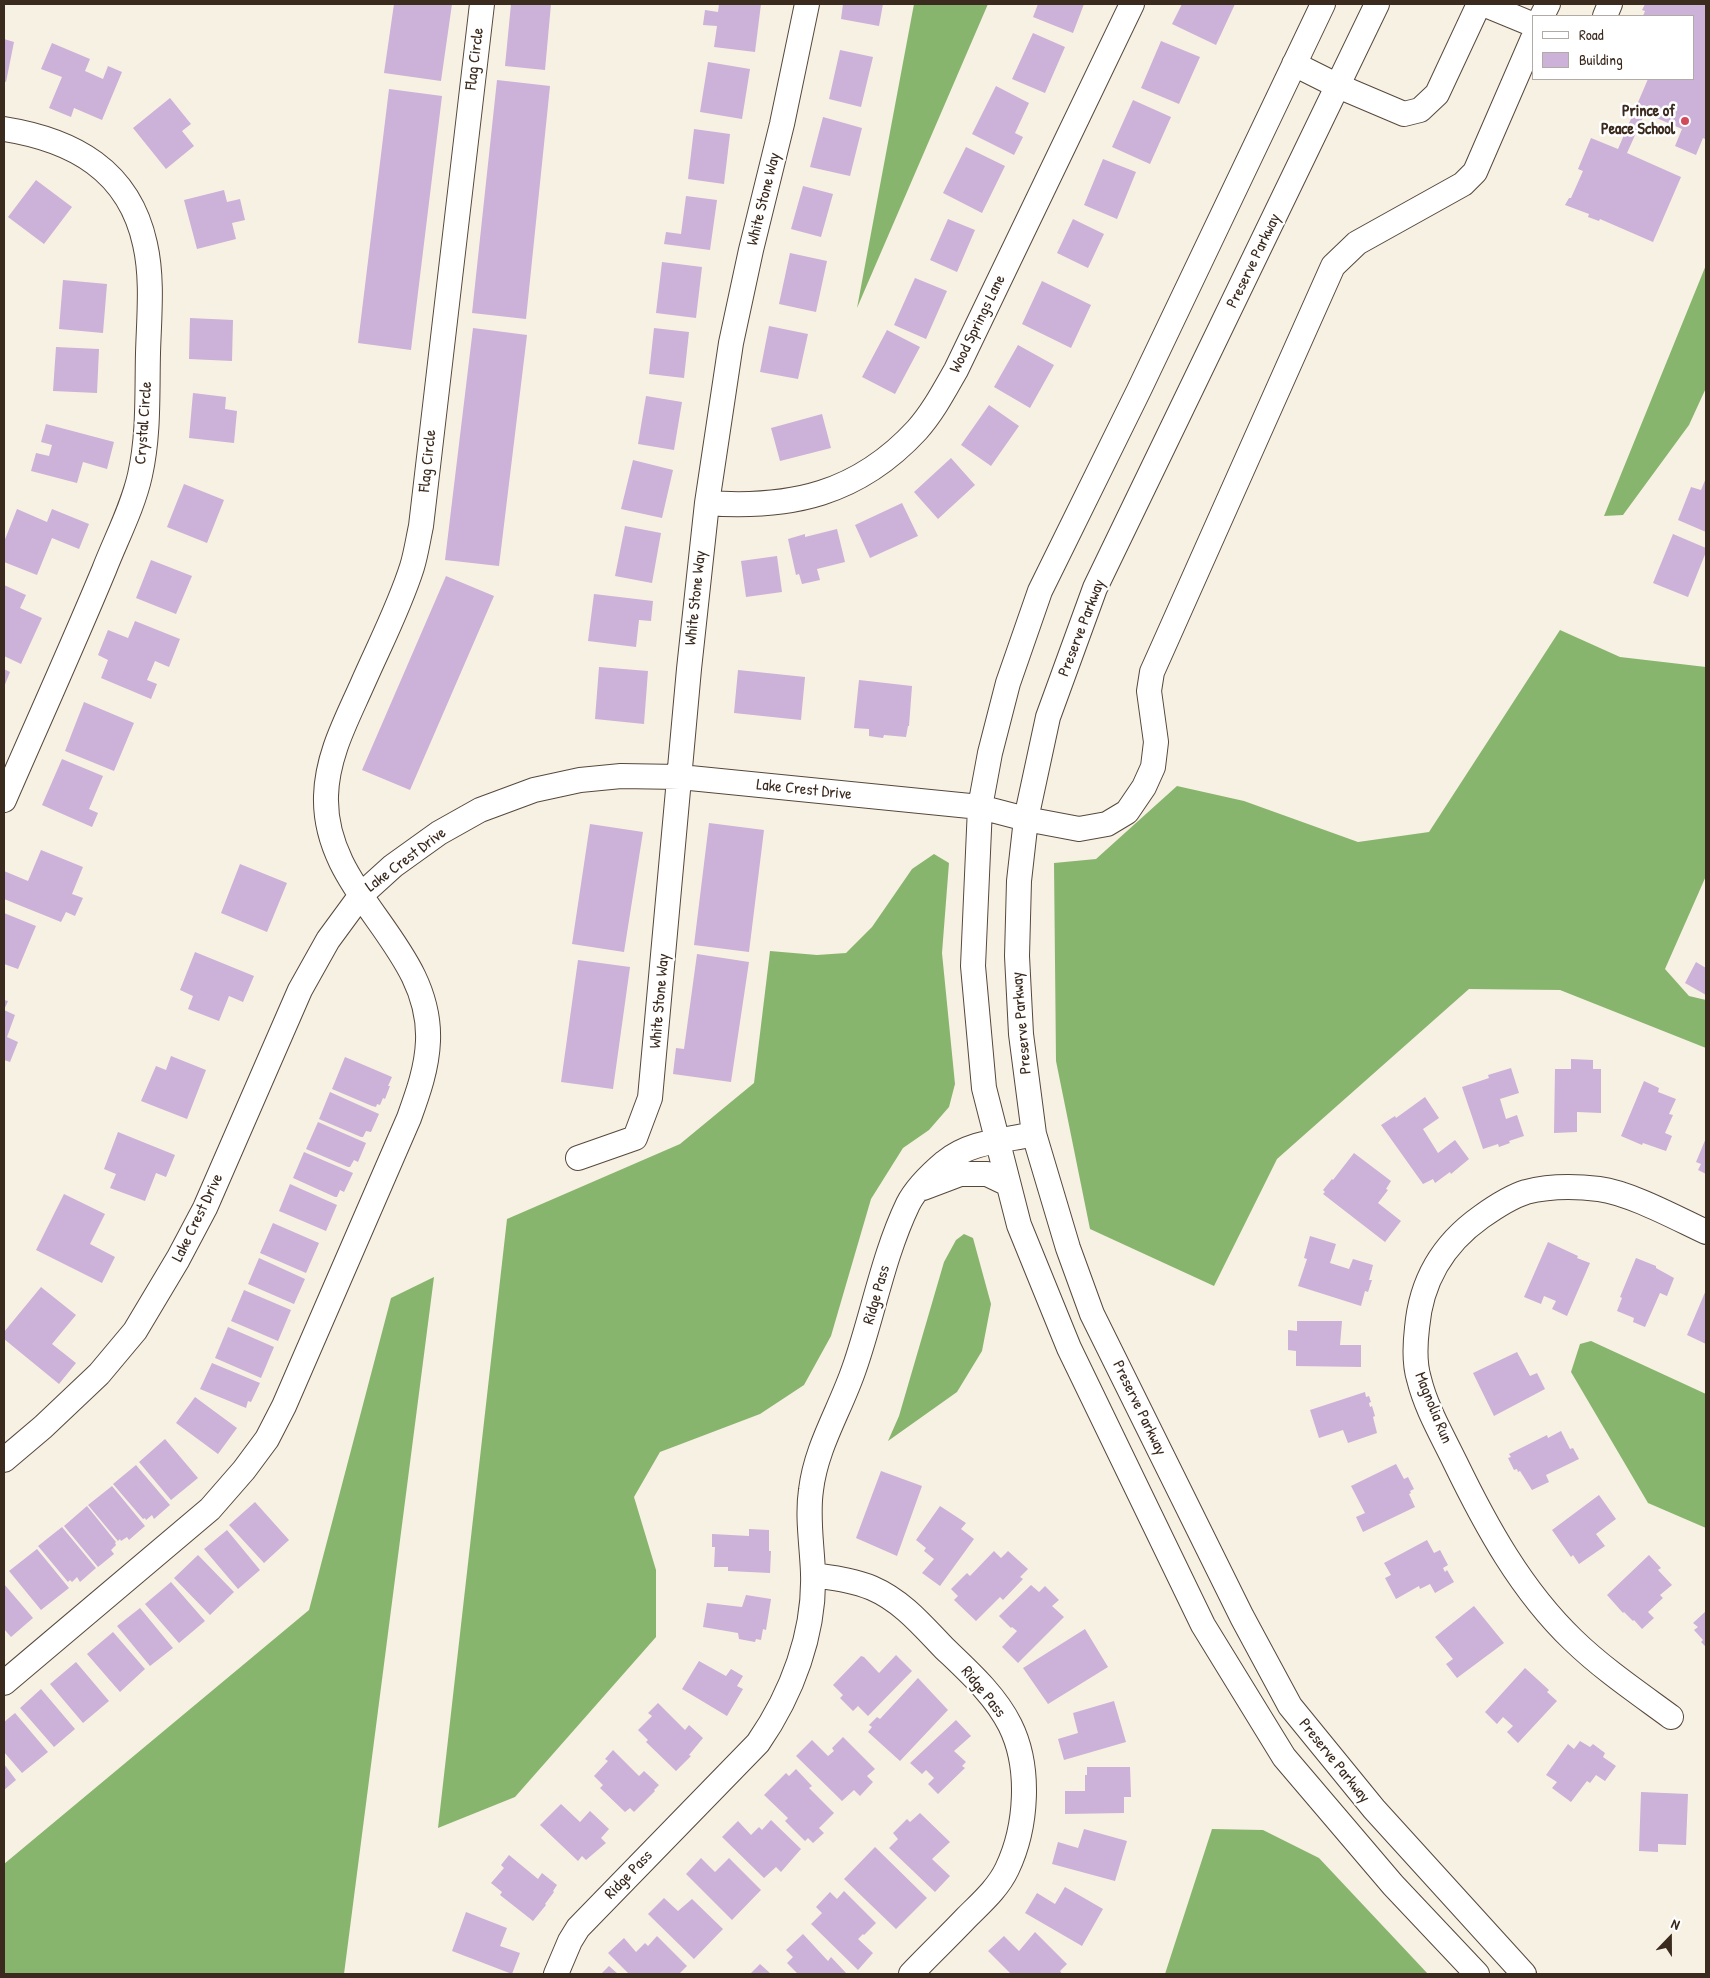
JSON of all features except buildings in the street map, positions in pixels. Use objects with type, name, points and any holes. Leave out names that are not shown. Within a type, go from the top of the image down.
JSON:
[{"type":"street","name":"Flag Circle","points":[[4,1683],[210,1509],[244,1470],[267,1439],[284,1406],[409,1118],[424,1076],[428,1034],[427,1019],[420,993],[405,959],[344,870],[333,847],[326,797],[327,774],[336,744],[398,604],[412,566],[421,526],[482,4]]},
{"type":"street","name":"White Stone Way","points":[[578,1158],[634,1138],[650,1098],[706,503],[731,343],[751,250],[782,124],[807,4]]},
{"type":"street","name":"Wood Springs Lane","points":[[706,503],[741,506],[774,504],[805,498],[841,486],[870,471],[897,450],[918,429],[936,405],[956,370],[1132,4]]},
{"type":"street","points":[[1322,4],[1139,390],[1040,590],[1008,683],[990,753],[980,807],[973,966],[984,1088],[1019,1225],[1068,1348],[1203,1625],[1284,1757],[1393,1885],[1477,1974]]},
{"type":"street","name":"Preserve Parkway","points":[[1377,4],[1095,588],[1048,717],[1026,819],[1019,881],[1017,956],[1021,1034],[1034,1134],[1068,1248],[1092,1314],[1242,1617],[1290,1706],[1374,1809],[1524,1974]]},
{"type":"street","points":[[1294,64],[1338,86],[1404,114],[1420,110],[1438,94],[1479,4]]},
{"type":"street","points":[[1483,4],[1532,24]]},
{"type":"street","name":"Lake Crest Drive","points":[[4,1460],[43,1427],[99,1374],[135,1331],[178,1259],[205,1208],[300,990],[328,940],[360,894],[393,866],[432,839],[480,810],[534,790],[580,780],[621,776],[680,777],[980,807],[1026,819],[1079,829],[1107,824],[1127,812],[1144,787],[1153,767],[1156,742],[1149,691],[1152,672],[1333,266],[1357,242],[1463,184],[1475,172],[1532,41]]},
{"type":"street","name":"Crystal Circle","points":[[4,129],[54,141],[80,152],[102,168],[117,184],[129,200],[140,224],[146,245],[150,293],[145,448],[140,475],[92,599],[4,800]]},
{"type":"street","name":"Ridge Pass","points":[[556,1974],[570,1941],[578,1928],[748,1754],[766,1731],[792,1683],[810,1614],[813,1575],[810,1492],[814,1473],[864,1340],[895,1233],[916,1190],[945,1162],[960,1151],[980,1143],[998,1142],[1034,1134]]},
{"type":"street","points":[[916,1190],[960,1174],[988,1174],[1008,1184]]},
{"type":"street","name":"Magnolia Run","points":[[1671,1717],[1610,1673],[1572,1639],[1542,1606],[1518,1575],[1493,1536],[1428,1405],[1418,1379],[1415,1362],[1416,1344],[1422,1296],[1441,1256],[1454,1240],[1474,1222],[1507,1200],[1525,1193],[1542,1188],[1600,1189],[1628,1198],[1706,1232]]},
{"type":"street","name":"Ridge Pass","points":[[813,1575],[856,1582],[887,1596],[907,1610],[984,1688],[1010,1726],[1016,1743],[1025,1791],[1022,1820],[1016,1846],[1007,1868],[997,1887],[911,1974]]},
{"type":"green space","points":[[914,4],[988,4],[857,308]]},
{"type":"green space","points":[[1706,265],[1706,388],[1689,425],[1623,515],[1604,516]]},
{"type":"green space","points":[[1560,630],[1620,657],[1706,667],[1706,876],[1665,969],[1689,996],[1706,1000],[1706,1048],[1560,990],[1469,989],[1277,1159],[1214,1286],[1090,1229],[1056,1061],[1054,863],[1096,859],[1177,786],[1244,801],[1358,842],[1429,832]]},
{"type":"green space","points":[[934,854],[949,863],[942,953],[955,1084],[949,1107],[929,1130],[903,1148],[871,1199],[831,1336],[804,1385],[760,1414],[660,1452],[634,1497],[656,1570],[656,1637],[515,1797],[438,1828],[507,1219],[680,1144],[754,1083],[770,951],[817,955],[846,953],[872,927],[912,869]]},
{"type":"green space","points":[[964,1234],[973,1238],[991,1304],[982,1351],[957,1392],[888,1441],[899,1416],[944,1262],[956,1240]]},
{"type":"green space","points":[[434,1277],[344,1974],[4,1974],[4,1864],[309,1610],[391,1298]]},
{"type":"green space","points":[[1591,1341],[1706,1394],[1706,1528],[1648,1503],[1571,1372],[1580,1344]]},
{"type":"green space","points":[[1212,1829],[1263,1830],[1319,1858],[1428,1974],[1165,1974]]},
{"type":"place","name":"Prince of Peace School","points":[[1685,121]]}]
